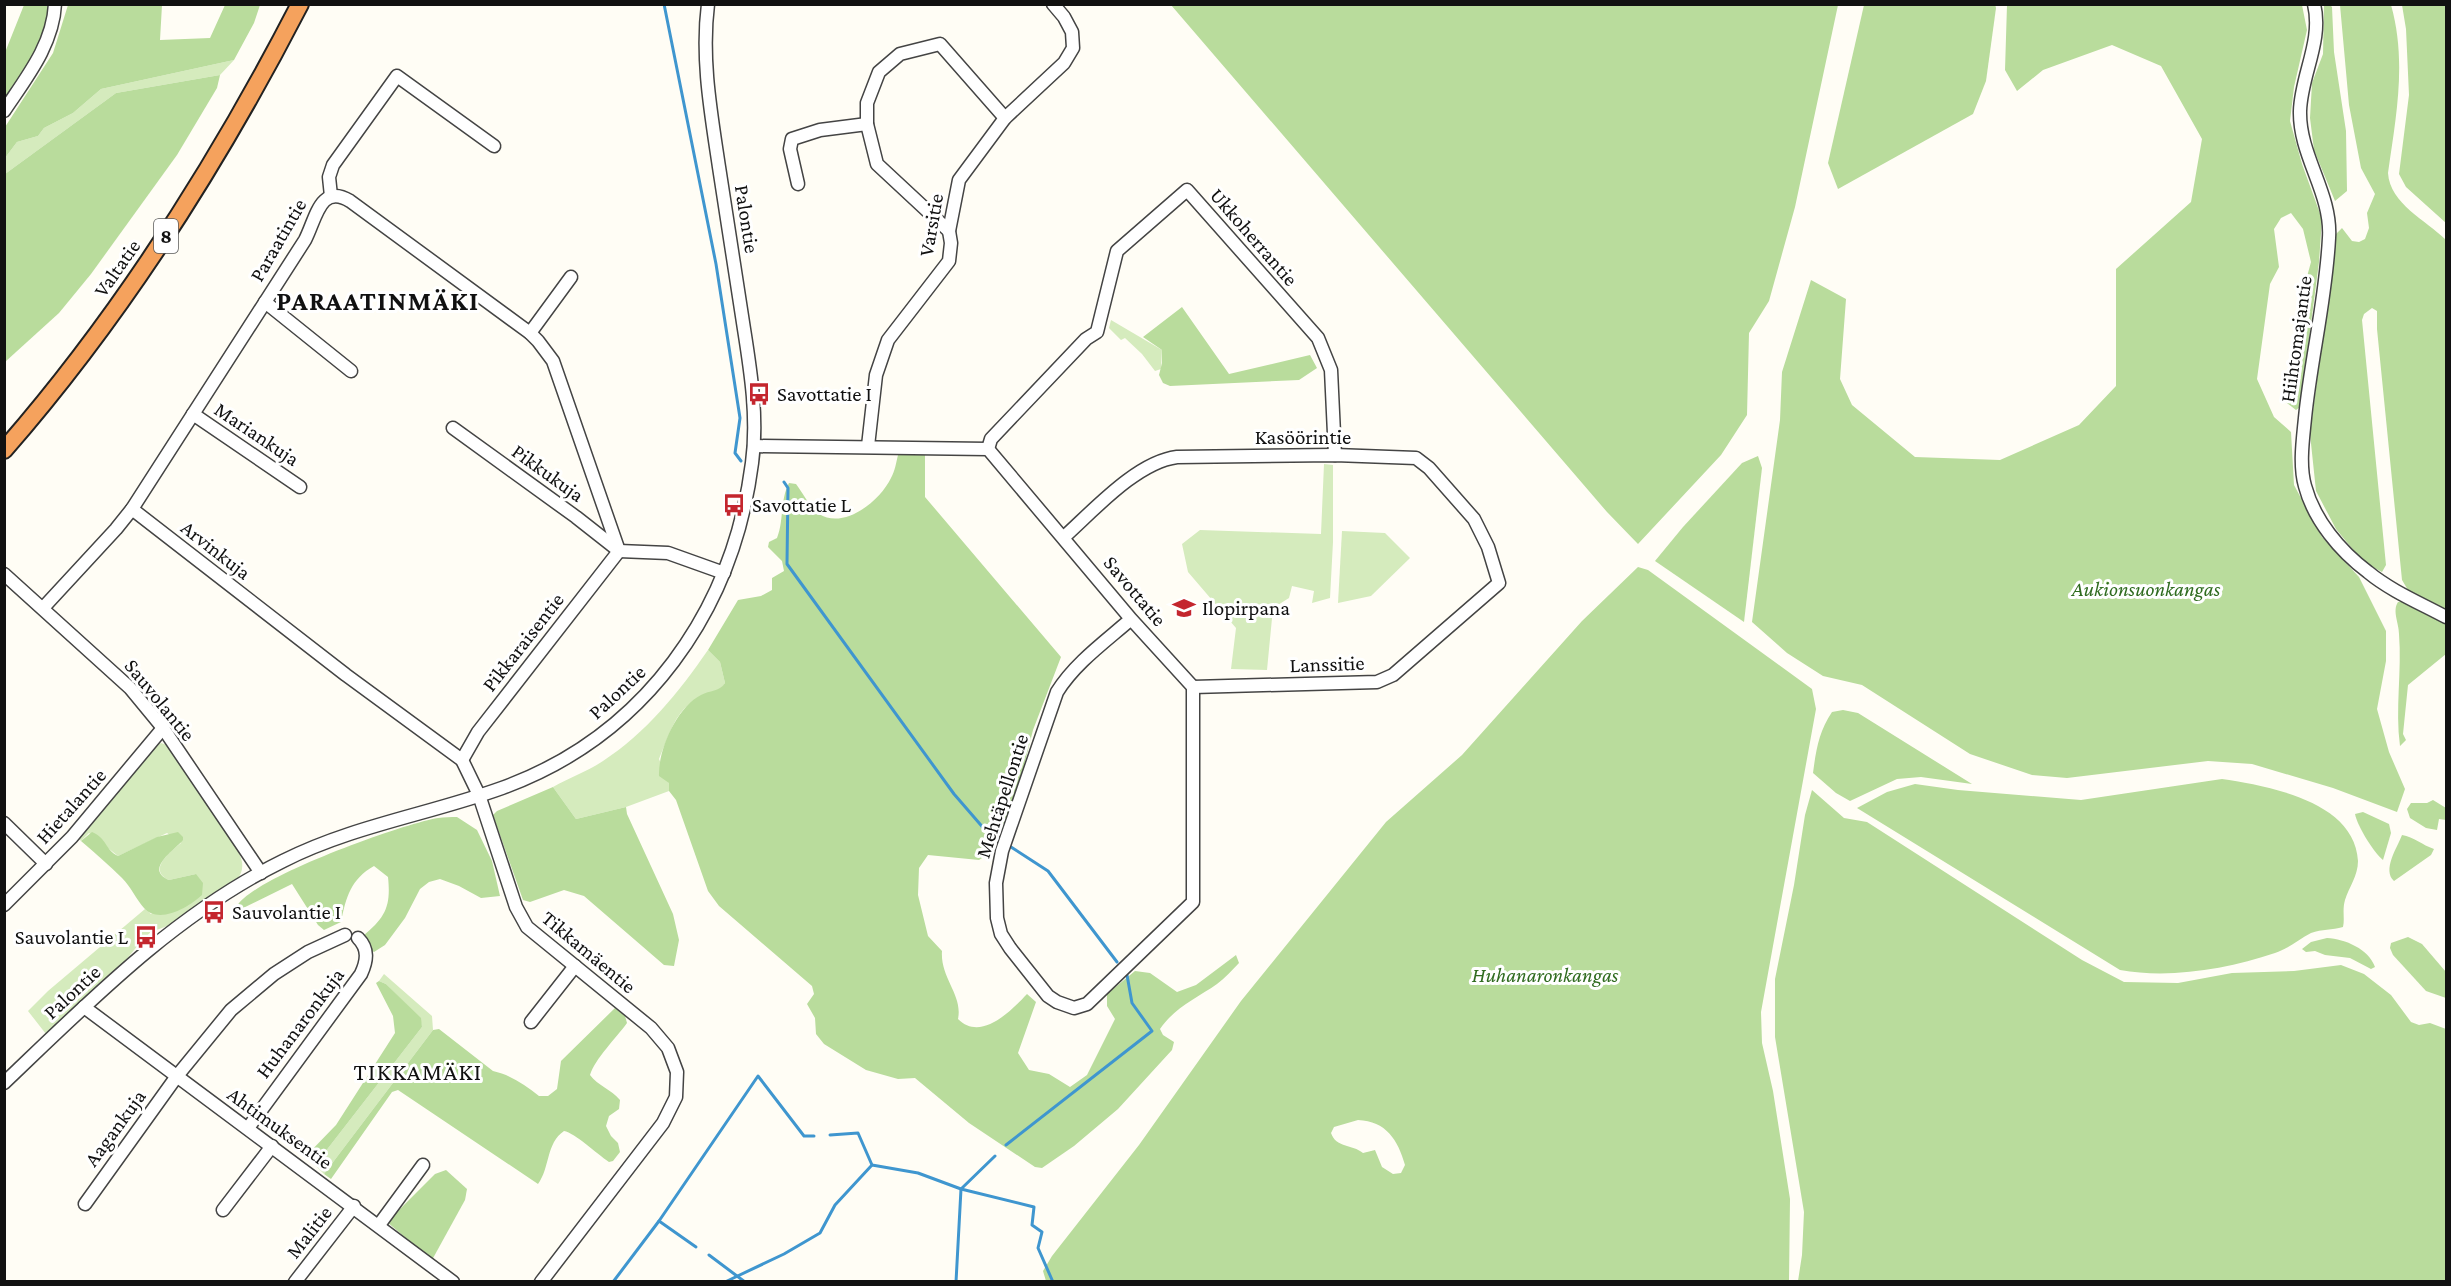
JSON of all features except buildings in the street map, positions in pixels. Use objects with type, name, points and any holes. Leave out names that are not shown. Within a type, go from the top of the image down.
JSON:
[{"type":"highway","name":"Valtatie","points":[[4,450],[77,362],[158,248],[197,189],[300,4]]},
{"type":"street","points":[[4,111],[47,41],[54,19],[55,4]]},
{"type":"street","name":"Palontie","points":[[4,1083],[84,1007],[158,942],[222,896],[293,856],[344,836],[480,795],[531,776],[559,762],[594,739],[628,712],[664,675],[680,654],[709,608],[724,573],[741,521],[754,446],[753,400],[747,346],[710,107],[705,57],[708,4]]},
{"type":"street","name":"Varsitie","points":[[868,446],[876,375],[888,340],[949,261],[951,243],[949,231],[959,180],[1005,117],[1064,63],[1073,48],[1072,32],[1064,17],[1053,4]]},
{"type":"street","name":"Hiihtomajantie","points":[[2314,4],[2317,23],[2316,37],[2303,93],[2301,129],[2326,208],[2329,237],[2324,287],[2307,393],[2304,483],[2308,497],[2323,525],[2355,562],[2384,583],[2446,617]]},
{"type":"street","points":[[949,231],[877,164],[867,124],[867,103],[879,72],[900,54],[940,44],[1005,117]]},
{"type":"street","points":[[331,196],[329,177],[333,165],[397,76],[494,146]]},
{"type":"street","points":[[798,184],[790,149],[792,139],[820,130],[867,124]]},
{"type":"street","name":"Ukkoherrantie","points":[[988,449],[991,438],[1086,339],[1097,332],[1117,251],[1187,190],[1318,338],[1331,370],[1335,455]]},
{"type":"street","name":"Paraatintie","points":[[43,608],[132,509],[305,240],[323,202],[331,196],[341,195],[538,341],[552,361],[619,551]]},
{"type":"street","points":[[530,333],[571,277]]},
{"type":"street","points":[[265,302],[351,371]]},
{"type":"street","name":"Mariankuja","points":[[193,414],[300,487]]},
{"type":"street","name":"Pikkukuja","points":[[453,428],[619,551]]},
{"type":"street","points":[[754,446],[988,449]]},
{"type":"street","name":"Savottatie","points":[[988,449],[1131,619],[1193,687]]},
{"type":"street","name":"Kasöörintie","points":[[1064,537],[1129,480],[1164,459],[1335,455],[1416,458],[1429,468],[1474,519],[1488,547],[1499,583]]},
{"type":"street","name":"Arvinkuja","points":[[132,509],[276,621]]},
{"type":"street","points":[[619,551],[668,553],[724,573]]},
{"type":"street","name":"Pikkaraisentie","points":[[462,760],[478,732],[619,551]]},
{"type":"street","name":"Sauvolantie","points":[[4,574],[130,688],[163,728],[261,873]]},
{"type":"street","name":"Lanssitie","points":[[1193,687],[1377,682],[1393,675],[1499,583]]},
{"type":"street","name":"Mehtäpellontie","points":[[1131,619],[1081,663],[1057,692],[1002,852],[996,883],[997,918],[1001,934],[1048,996],[1057,1002],[1074,1008],[1087,1004],[1193,902],[1193,687]]},
{"type":"street","name":"Tikkamäentie","points":[[276,621],[462,760],[480,795],[521,918],[535,936],[651,1028],[661,1038],[674,1060],[677,1084],[671,1108],[663,1123],[541,1281]]},
{"type":"street","name":"Hietalantie","points":[[4,905],[46,864],[101,804],[163,728]]},
{"type":"street","points":[[4,823],[46,864]]},
{"type":"street","name":"Aagankuja","points":[[85,1204],[177,1076],[218,1024],[274,974],[308,952],[345,935]]},
{"type":"street","name":"Huhanaronkuja","points":[[248,1128],[361,974],[366,962],[366,951],[358,938]]},
{"type":"street","points":[[531,1022],[575,966]]},
{"type":"street","name":"Ahtimuksentie","points":[[84,1007],[354,1206],[446,1280]]},
{"type":"street","points":[[223,1210],[272,1146]]},
{"type":"street","points":[[379,1225],[423,1165]]},
{"type":"street","name":"Malitie","points":[[296,1281],[354,1206]]},
{"type":"green space","points":[[1995,4],[1996,8],[1986,81],[1973,114],[1838,189],[1828,163],[1864,5]]},
{"type":"green space","points":[[24,5],[50,5],[44,37],[5,101],[4,55]]},
{"type":"green space","points":[[68,5],[162,5],[160,40],[210,38],[225,5],[260,5],[254,23],[234,60],[101,89],[73,113],[44,128],[38,136],[17,142],[5,158],[5,127],[53,53]]},
{"type":"green space","points":[[1171,5],[1838,5],[1795,207],[1769,301],[1749,333],[1747,415],[1721,455],[1638,544],[1607,512]]},
{"type":"green space","name":"Aukionsuonkangas","points":[[2007,5],[2302,5],[2307,30],[2294,87],[2290,121],[2302,164],[2322,219],[2319,262],[2300,407],[2296,410],[2282,399],[2281,386],[2298,381],[2295,337],[2302,320],[2305,284],[2311,262],[2303,229],[2291,213],[2281,218],[2274,229],[2279,267],[2270,284],[2257,379],[2274,417],[2291,432],[2294,485],[2322,537],[2359,577],[2386,631],[2386,661],[2377,709],[2389,752],[2405,789],[2397,812],[2333,788],[2252,764],[2208,761],[2067,778],[2032,775],[1970,754],[1862,685],[1823,676],[1787,653],[1752,622],[1780,420],[1782,372],[1811,280],[1846,299],[1840,379],[1852,405],[1915,457],[2000,460],[2079,425],[2116,386],[2116,269],[2191,202],[2202,139],[2161,66],[2112,45],[2043,70],[2017,91],[2005,70]]},
{"type":"green space","points":[[2324,5],[2332,7],[2334,52],[2346,131],[2347,191],[2335,201],[2314,150],[2310,118],[2312,83],[2323,54]]},
{"type":"green space","points":[[2340,5],[2391,5],[2396,26],[2399,68],[2397,110],[2388,173],[2390,184],[2395,194],[2410,211],[2446,240],[2446,610],[2408,590],[2402,580],[2377,311],[2372,308],[2364,314],[2362,320],[2386,565],[2382,572],[2363,562],[2336,529],[2316,491],[2310,434],[2336,234],[2342,228],[2352,241],[2359,242],[2365,239],[2369,228],[2367,213],[2375,194],[2361,168],[2349,105]]},
{"type":"green space","points":[[2402,5],[2446,5],[2446,223],[2406,187],[2399,174],[2409,95],[2406,29]]},
{"type":"green space","points":[[234,60],[220,75],[116,93],[5,174],[5,158],[17,142],[38,136],[44,128],[73,113],[101,89]]},
{"type":"green space","points":[[220,75],[217,88],[177,155],[91,274],[59,313],[5,362],[5,174],[116,93]]},
{"type":"green space","points":[[1182,307],[1229,374],[1310,355],[1317,368],[1299,380],[1170,386],[1163,383],[1159,375],[1162,350],[1143,337]]},
{"type":"green space","points":[[1111,320],[1162,350],[1161,369],[1155,371],[1142,354],[1125,338],[1121,340],[1109,328]]},
{"type":"green space","points":[[898,455],[925,455],[925,497],[1061,657],[1033,730],[1015,802],[1005,828],[998,831],[993,851],[979,860],[928,855],[919,868],[918,895],[928,936],[942,951],[944,970],[959,1010],[958,1019],[967,1025],[986,1026],[1013,1008],[1027,994],[1036,1002],[1018,1053],[1029,1070],[1049,1074],[1070,1087],[1087,1075],[1115,1019],[1107,1006],[1107,994],[1135,971],[1150,973],[1177,992],[1196,985],[1236,955],[1239,963],[1220,982],[1179,1009],[1160,1029],[1163,1035],[1174,1042],[1172,1050],[1118,1109],[1074,1146],[1042,1168],[1035,1167],[969,1123],[915,1078],[898,1079],[866,1070],[824,1044],[816,1034],[815,1018],[807,1004],[814,994],[812,986],[719,906],[708,891],[676,800],[669,791],[669,783],[659,776],[666,742],[684,709],[704,693],[720,688],[725,683],[720,662],[708,650],[738,600],[761,596],[772,590],[772,578],[784,571],[782,561],[768,547],[769,542],[777,538],[784,496],[789,483],[796,484],[819,514],[829,518],[850,516],[879,496],[894,473]]},
{"type":"green space","points":[[1758,456],[1762,468],[1744,622],[1655,561],[1742,463]]},
{"type":"green space","points":[[1324,464],[1333,465],[1330,598],[1312,603],[1314,591],[1292,586],[1289,598],[1273,608],[1267,670],[1231,669],[1236,628],[1188,572],[1182,544],[1200,530],[1321,534]]},
{"type":"green space","points":[[1342,531],[1385,533],[1410,558],[1371,596],[1338,603]]},
{"type":"green space","name":"Huhanaronkangas","points":[[1638,567],[1648,570],[1812,689],[1816,709],[1761,1012],[1762,1043],[1773,1091],[1790,1199],[1789,1281],[1046,1281],[1043,1271],[1052,1256],[1139,1145],[1241,1001],[1386,822],[1462,755],[1582,621]],"holes":[[[1358,1120],[1368,1121],[1383,1128],[1394,1140],[1405,1165],[1401,1173],[1393,1174],[1382,1167],[1375,1150],[1363,1153],[1340,1144],[1333,1138],[1331,1133],[1334,1127]]]},
{"type":"green space","points":[[2398,602],[2446,623],[2446,654],[2408,685],[2403,734],[2406,740],[2400,746],[2398,718],[2400,648],[2396,617]]},
{"type":"green space","points":[[708,650],[720,662],[725,683],[721,689],[706,694],[686,707],[674,723],[659,759],[669,783],[669,791],[626,807],[576,819],[553,787],[597,765],[633,738],[661,711]]},
{"type":"green space","points":[[1843,710],[1858,713],[1972,784],[1921,777],[1897,779],[1850,801],[1836,793],[1813,773],[1824,726],[1832,712]]},
{"type":"green space","points":[[161,743],[167,745],[231,836],[242,862],[241,874],[237,880],[170,925],[151,932],[122,965],[46,1034],[28,1011],[48,991],[145,909],[151,914],[196,874],[169,880],[163,876],[160,866],[171,851],[181,843],[167,833],[118,856],[89,833],[81,841],[77,837],[153,748]]},
{"type":"green space","points":[[2222,779],[2262,786],[2306,800],[2326,811],[2342,824],[2353,841],[2358,861],[2355,877],[2344,904],[2343,927],[2311,933],[2280,951],[2218,968],[2178,973],[2139,973],[2120,970],[1857,808],[1887,792],[1915,784],[1958,790],[2081,800]]},
{"type":"green space","points":[[553,787],[576,819],[626,807],[627,814],[673,914],[679,940],[674,966],[664,965],[584,896],[564,890],[530,902],[523,900],[493,815],[497,811]]},
{"type":"green space","points":[[1812,790],[1844,818],[1867,822],[2082,960],[2124,982],[2178,983],[2232,973],[2294,971],[2341,965],[2364,974],[2391,995],[2411,1022],[2419,1025],[2430,1023],[2446,1029],[2446,1281],[1798,1281],[1804,1212],[1775,1037],[1775,979],[1805,815]]},
{"type":"green space","points":[[2433,800],[2446,808],[2446,820],[2439,819],[2437,830],[2426,828],[2410,818],[2407,809],[2411,803],[2427,803]]},
{"type":"green space","points":[[2363,812],[2389,824],[2391,833],[2383,860],[2370,845],[2359,825],[2355,814]]},
{"type":"green space","points":[[457,817],[477,830],[492,861],[500,896],[481,898],[440,879],[429,882],[420,889],[405,918],[385,945],[374,952],[369,949],[363,936],[382,917],[389,896],[389,887],[388,877],[374,866],[355,883],[345,905],[341,922],[324,930],[318,925],[292,884],[239,910],[237,906],[249,894],[271,881],[330,853],[420,822]]},
{"type":"green space","points":[[92,832],[101,837],[111,851],[118,856],[157,837],[178,832],[183,840],[160,865],[160,871],[162,876],[169,880],[196,874],[203,883],[202,895],[182,909],[166,915],[150,913],[122,878],[81,841]]},
{"type":"green space","points":[[2402,835],[2434,849],[2431,855],[2394,881],[2389,871],[2390,865]]},
{"type":"green space","points":[[2408,937],[2422,944],[2446,972],[2446,998],[2426,991],[2393,955],[2390,948],[2391,943]]},
{"type":"green space","points":[[2327,938],[2356,946],[2368,955],[2375,967],[2371,969],[2350,958],[2325,955],[2315,951],[2306,952],[2302,949],[2311,942]]},
{"type":"green space","points":[[384,974],[432,1016],[433,1030],[324,1174],[315,1165],[422,1027],[420,1018],[386,984],[379,981]]},
{"type":"green space","points":[[379,981],[386,984],[421,1018],[422,1027],[315,1165],[305,1157],[336,1125],[395,1033],[393,1016],[376,983]]},
{"type":"green space","points":[[615,1008],[625,1016],[627,1023],[601,1055],[590,1075],[620,1100],[619,1109],[609,1116],[606,1126],[618,1143],[620,1152],[613,1161],[609,1162],[564,1131],[554,1142],[545,1171],[538,1184],[398,1090],[392,1092],[331,1179],[324,1174],[433,1030],[439,1029],[493,1071],[518,1081],[539,1096],[548,1096],[557,1089],[561,1061]]},
{"type":"green space","points":[[446,1170],[467,1189],[465,1200],[432,1260],[387,1222],[435,1174]]},
{"type":"waterway","points":[[664,4],[716,264],[740,418],[735,453],[741,461]]},
{"type":"waterway","points":[[784,482],[788,488],[787,564],[954,794],[986,831],[997,838]]},
{"type":"waterway","points":[[1011,847],[1048,871],[1117,962]]},
{"type":"waterway","points":[[1006,1145],[1152,1031],[1132,1003],[1127,975]]},
{"type":"waterway","points":[[613,1282],[659,1221],[758,1076],[804,1136],[814,1136]]},
{"type":"waterway","points":[[830,1135],[858,1133],[872,1165],[918,1173],[961,1189],[1034,1207],[1032,1225],[1042,1232],[1038,1248],[1053,1282]]},
{"type":"waterway","points":[[956,1282],[961,1189],[995,1156]]},
{"type":"waterway","points":[[725,1282],[784,1254],[820,1233],[835,1205],[872,1165]]},
{"type":"waterway","points":[[659,1221],[696,1247]]},
{"type":"waterway","points":[[709,1255],[745,1282]]},
{"type":"place","name":"Savottatie I","points":[[759,394]]},
{"type":"place","name":"Savottatie L","points":[[734,505]]},
{"type":"place","name":"Ilopirpana","points":[[1184,608]]},
{"type":"place","name":"Sauvolantie I","points":[[214,912]]},
{"type":"place","name":"Sauvolantie L","points":[[146,937]]},
{"type":"district","name":"PARAATINMÄKI","points":[[378,301]]},
{"type":"district","name":"TIKKAMÄKI","points":[[418,1071]]}]
